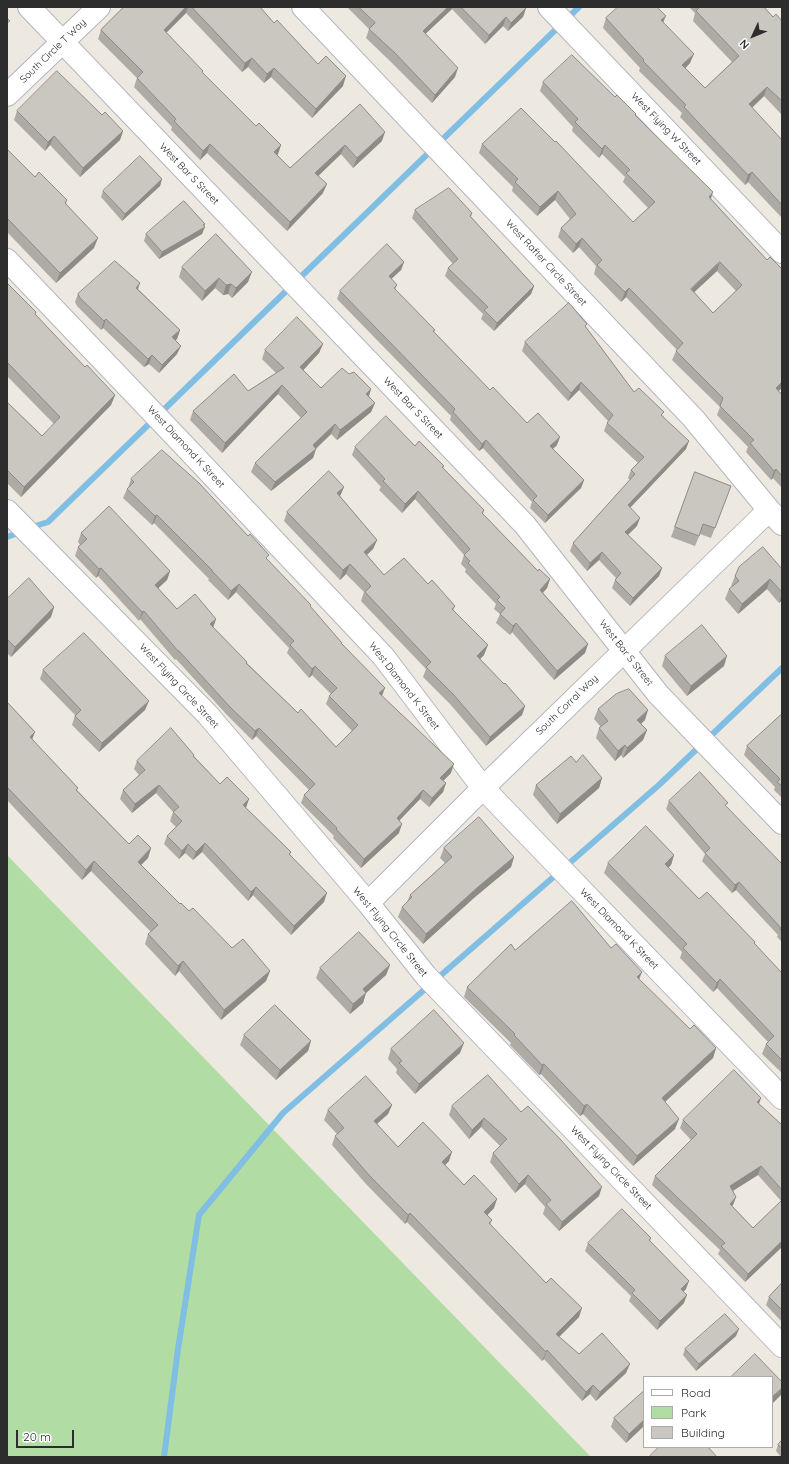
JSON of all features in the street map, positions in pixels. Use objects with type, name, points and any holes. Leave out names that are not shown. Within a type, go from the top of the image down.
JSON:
[{"type":"street","name":"West Bar S Street","points":[[29,7],[525,525],[658,694],[782,823]]},
{"type":"street","name":"South Circle T Way","points":[[7,95],[99,7]]},
{"type":"street","name":"West Rafter Circle Street","points":[[303,7],[693,418],[775,517]]},
{"type":"street","name":"West Flying W Street","points":[[549,7],[782,252]]},
{"type":"street","name":"West Diamond K Street","points":[[7,260],[383,656],[483,788],[782,1098]]},
{"type":"street","name":"West Flying Circle Street","points":[[7,511],[207,714],[368,903],[426,976],[782,1346]]},
{"type":"street","name":"South Corral Way","points":[[368,903],[624,650],[775,517]]},
{"type":"green space","points":[[7,855],[591,1457],[7,1457]]},
{"type":"building","points":[[124,7],[186,7],[164,30],[203,71],[202,72],[256,126],[259,123],[281,145],[274,152],[290,168],[360,104],[385,132],[357,158],[345,145],[315,173],[327,184],[290,222],[210,144],[203,151],[174,121],[176,119],[137,78],[143,72],[101,30]]},
{"type":"building","points":[[192,7],[260,7],[274,23],[277,20],[318,64],[326,56],[346,76],[316,109],[274,68],[267,74],[252,58],[245,63]]},
{"type":"building","points":[[359,7],[448,7],[423,31],[458,68],[435,95],[395,53],[369,29],[375,23]]},
{"type":"building","points":[[461,7],[526,8],[511,23],[506,17],[489,35]]},
{"type":"building","points":[[618,7],[657,7],[666,16],[661,20],[694,54],[682,65],[705,88],[739,56],[696,11],[700,7],[764,7],[773,17],[776,14],[782,21],[782,101],[767,87],[749,104],[782,140],[782,205],[752,172],[748,175],[709,134],[684,107],[686,105],[643,61],[644,60],[606,18]]},
{"type":"building","points":[[572,55],[615,97],[617,95],[636,114],[635,115],[713,192],[709,197],[767,260],[770,257],[782,269],[782,382],[776,388],[782,395],[782,476],[776,469],[774,471],[750,443],[754,440],[720,406],[723,398],[676,351],[683,343],[629,288],[625,292],[597,265],[602,260],[582,238],[576,244],[561,228],[576,214],[558,191],[540,207],[515,182],[518,179],[482,144],[521,108],[555,142],[556,141],[633,222],[655,202],[626,173],[630,170],[605,145],[602,149],[575,122],[578,119],[543,82]],"holes":[[[720,262],[742,285],[713,313],[691,289]]]},
{"type":"building","points":[[57,71],[102,115],[105,112],[123,131],[83,168],[54,136],[48,142],[17,111]]},
{"type":"building","points":[[7,149],[35,177],[39,172],[67,200],[65,203],[98,238],[60,273],[7,218]]},
{"type":"building","points":[[140,156],[162,179],[125,214],[103,191]]},
{"type":"building","points":[[449,188],[472,213],[470,216],[534,286],[497,323],[484,310],[488,307],[448,268],[458,259],[415,210]]},
{"type":"building","points":[[184,201],[205,224],[203,225],[205,227],[162,252],[146,234]]},
{"type":"building","points":[[216,234],[252,272],[236,288],[231,284],[226,285],[219,278],[205,291],[182,267]]},
{"type":"building","points":[[387,244],[404,262],[389,276],[397,285],[394,288],[490,390],[493,387],[527,423],[538,413],[560,437],[550,446],[584,480],[548,515],[533,500],[537,496],[486,440],[482,444],[453,412],[455,409],[340,291]]},
{"type":"building","points":[[115,261],[140,283],[136,288],[180,330],[172,337],[181,346],[162,365],[152,355],[148,359],[106,319],[104,321],[80,298],[78,294]]},
{"type":"building","points":[[7,283],[36,312],[35,314],[85,367],[87,365],[115,395],[24,487],[7,470],[7,402],[42,436],[60,417],[7,362]]},
{"type":"building","points":[[569,303],[587,324],[585,326],[634,392],[639,388],[664,412],[661,415],[689,441],[628,505],[640,518],[625,532],[662,568],[633,598],[615,580],[621,573],[602,552],[590,563],[573,543],[635,474],[631,470],[644,457],[607,423],[613,415],[581,382],[571,393],[525,342]]},
{"type":"building","points":[[297,317],[323,344],[300,367],[321,388],[342,368],[349,374],[354,372],[371,389],[366,394],[375,403],[340,430],[335,424],[313,445],[316,449],[275,482],[255,463],[307,412],[282,385],[225,443],[193,411],[234,374],[248,391],[284,368],[265,350]]},
{"type":"building","points":[[386,416],[415,446],[419,441],[484,510],[482,513],[538,571],[539,569],[550,579],[540,590],[588,644],[557,671],[516,623],[513,626],[500,614],[505,608],[497,600],[500,597],[468,563],[470,561],[464,555],[470,549],[418,491],[405,504],[383,481],[385,479],[355,447]]},
{"type":"building","points":[[162,450],[199,483],[248,536],[250,534],[269,555],[266,558],[311,605],[310,606],[341,643],[385,688],[379,693],[454,764],[440,778],[446,783],[432,798],[423,790],[397,818],[402,824],[364,859],[336,829],[337,828],[304,795],[315,784],[259,728],[255,731],[230,707],[178,651],[144,611],[142,612],[101,568],[99,569],[78,547],[87,539],[81,533],[109,506],[170,571],[155,585],[177,609],[195,594],[216,619],[210,624],[247,662],[246,663],[298,713],[301,709],[336,747],[358,725],[329,696],[337,688],[315,666],[312,669],[290,645],[294,641],[239,584],[231,591],[157,515],[155,516],[127,489],[134,482],[131,479]]},
{"type":"building","points":[[329,471],[344,487],[337,493],[377,540],[364,552],[384,575],[404,558],[428,584],[432,580],[455,606],[452,609],[488,645],[477,656],[504,684],[505,683],[525,706],[490,737],[453,694],[426,667],[431,662],[365,592],[371,586],[350,564],[343,570],[287,512]]},
{"type":"building","points":[[695,472],[731,486],[715,528],[703,524],[699,536],[675,527]]},
{"type":"building","points":[[763,547],[782,569],[782,592],[770,579],[742,604],[729,589],[739,581],[735,576],[739,567]]},
{"type":"building","points":[[29,578],[54,607],[15,647],[7,639],[7,599]]},
{"type":"building","points":[[702,625],[727,656],[691,686],[665,656]]},
{"type":"building","points":[[84,633],[149,701],[102,743],[75,716],[81,710],[43,670]]},
{"type":"building","points":[[629,689],[648,710],[637,720],[647,730],[627,748],[625,745],[618,751],[599,728],[608,721],[598,709],[616,694]]},
{"type":"building","points":[[7,702],[35,732],[30,737],[78,788],[76,790],[129,844],[138,835],[151,848],[138,862],[180,904],[181,903],[189,911],[193,908],[232,948],[243,939],[270,971],[224,1010],[183,961],[178,966],[148,934],[158,925],[94,861],[86,870],[7,787]]},
{"type":"building","points":[[782,714],[782,786],[777,782],[780,779],[747,746]]},
{"type":"building","points":[[171,728],[194,755],[193,756],[220,784],[227,777],[249,799],[243,805],[291,852],[289,854],[327,893],[294,926],[256,887],[251,892],[205,843],[196,852],[188,844],[182,851],[167,836],[182,821],[173,812],[179,807],[159,785],[135,804],[123,790],[145,770],[137,761]]},
{"type":"building","points":[[583,755],[602,778],[560,814],[536,785],[571,756],[576,762]]},
{"type":"building","points":[[700,772],[728,803],[725,805],[782,864],[782,932],[780,929],[781,928],[739,882],[735,885],[705,853],[710,848],[669,801]]},
{"type":"building","points":[[479,817],[514,857],[426,934],[402,907],[412,897],[410,895],[452,857],[444,848]]},
{"type":"building","points":[[646,826],[674,855],[665,864],[699,899],[707,892],[755,942],[754,943],[782,973],[782,1060],[766,1044],[774,1036],[720,979],[717,983],[683,948],[687,944],[608,863]]},
{"type":"building","points":[[572,901],[611,948],[616,944],[642,972],[637,977],[690,1029],[694,1025],[716,1048],[662,1098],[679,1119],[637,1156],[587,1104],[584,1106],[544,1064],[542,1065],[514,1035],[515,1034],[467,987],[511,944],[515,950]]},
{"type":"building","points":[[359,932],[390,965],[363,989],[366,993],[353,1004],[320,968]]},
{"type":"building","points":[[275,1005],[311,1041],[280,1070],[244,1035]]},
{"type":"building","points":[[434,1010],[464,1043],[419,1084],[399,1063],[402,1061],[391,1049]]},
{"type":"building","points":[[734,1070],[761,1098],[757,1102],[782,1125],[782,1190],[761,1166],[730,1186],[736,1197],[730,1204],[753,1228],[782,1200],[782,1241],[748,1274],[721,1246],[725,1243],[655,1176],[697,1134],[683,1120]]},
{"type":"building","points":[[488,1075],[521,1112],[528,1106],[561,1140],[602,1187],[562,1222],[546,1204],[551,1200],[528,1175],[519,1184],[493,1153],[507,1139],[484,1118],[472,1130],[452,1106]]},
{"type":"building","points":[[366,1076],[392,1105],[374,1121],[398,1147],[423,1122],[452,1152],[442,1162],[464,1185],[474,1175],[497,1199],[484,1212],[492,1220],[489,1223],[546,1283],[551,1278],[582,1308],[556,1334],[579,1354],[602,1333],[630,1364],[600,1392],[593,1385],[586,1392],[547,1350],[546,1352],[410,1213],[408,1215],[369,1175],[335,1136],[344,1128],[328,1110]]},
{"type":"building","points":[[622,1209],[651,1238],[649,1240],[689,1281],[681,1289],[687,1295],[660,1321],[632,1293],[635,1290],[588,1243]]},
{"type":"building","points":[[782,1283],[782,1310],[769,1297]]},
{"type":"building","points":[[725,1314],[739,1329],[699,1364],[685,1349]]},
{"type":"building","points":[[755,1354],[782,1382],[782,1388],[773,1396],[773,1376],[732,1376]]},
{"type":"building","points":[[643,1392],[643,1421],[629,1434],[614,1418]]},
{"type":"building","points":[[782,1440],[782,1448],[778,1445]]},
{"type":"building","points":[[658,1448],[709,1448],[717,1457],[651,1457],[650,1456]]},
{"type":"waterway","points":[[29,528],[48,522],[579,7]]},
{"type":"waterway","points":[[7,537],[21,532]]},
{"type":"waterway","points":[[164,1457],[178,1349],[199,1215],[283,1113],[660,784],[782,668]]}]
